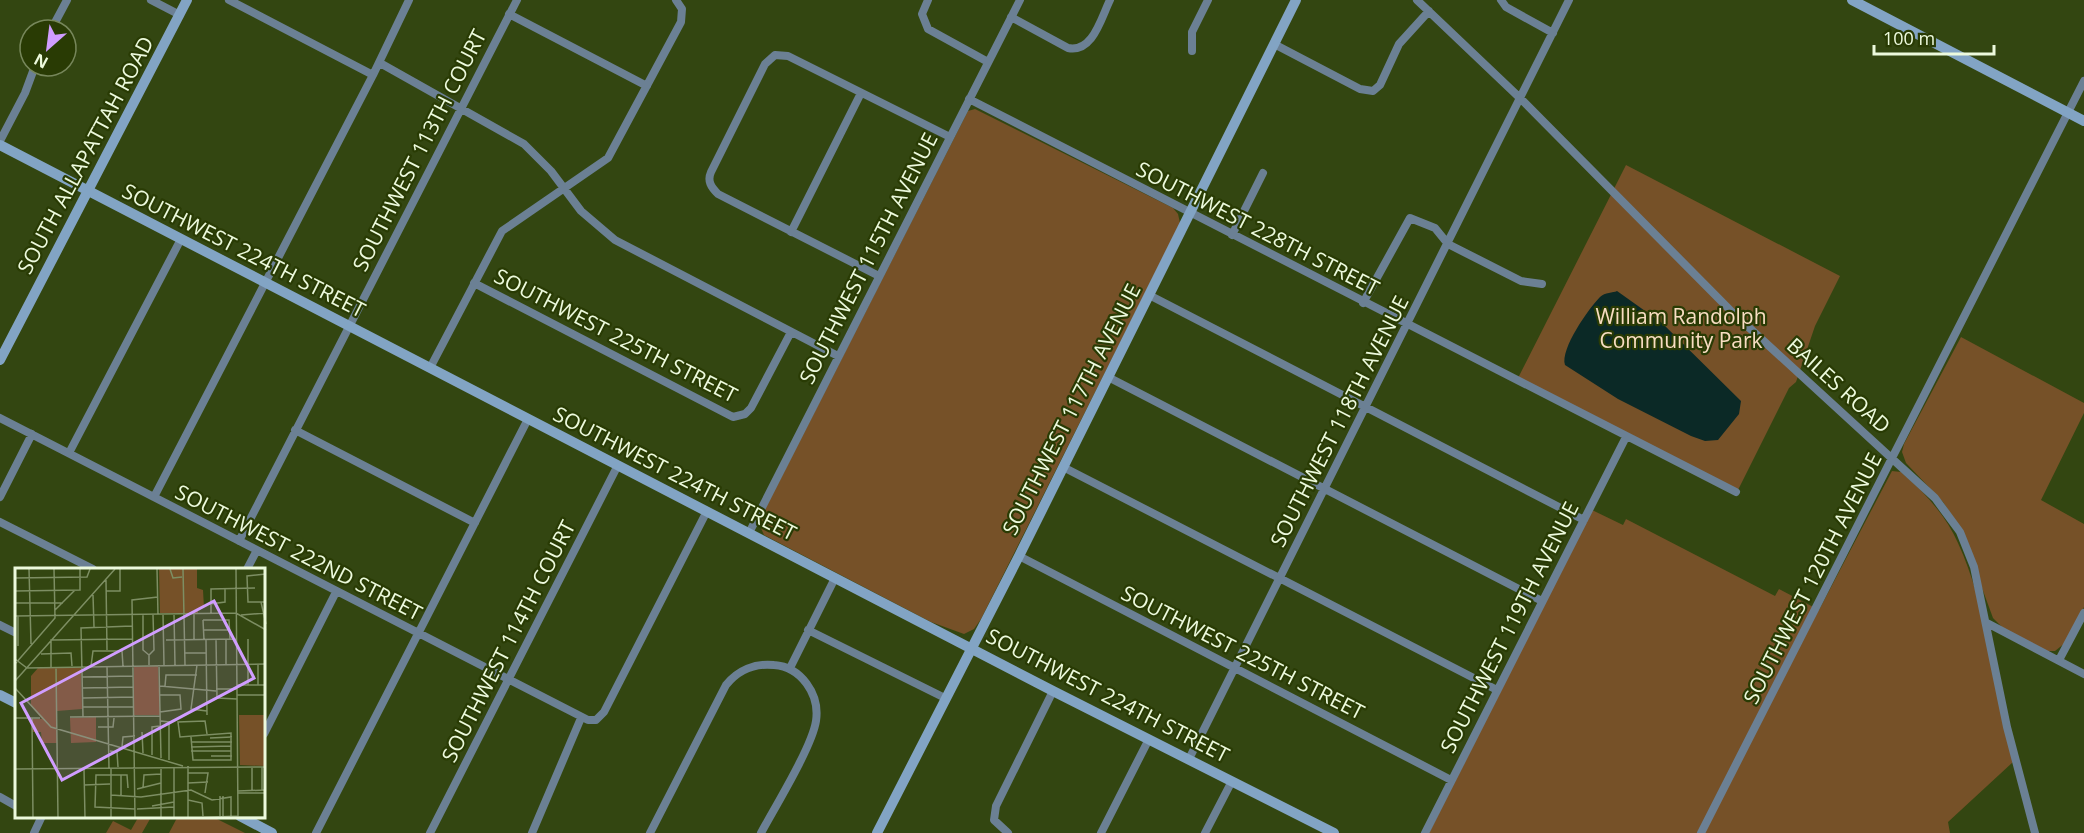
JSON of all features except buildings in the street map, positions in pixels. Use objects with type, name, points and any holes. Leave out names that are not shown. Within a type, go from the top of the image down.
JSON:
[{"type":"street","points":[[57,18],[67,0]]},
{"type":"street","points":[[151,0],[180,15]]},
{"type":"street","name":"SOUTH ALLAPATTAH ROAD","points":[[0,360],[187,0]]},
{"type":"street","points":[[229,0],[373,75]]},
{"type":"street","points":[[154,498],[380,63],[409,0]]},
{"type":"street","name":"SOUTHWEST 113TH COURT","points":[[239,541],[517,0]]},
{"type":"street","points":[[430,368],[502,231],[608,158],[680,24],[682,9],[676,0]]},
{"type":"street","points":[[928,0],[923,13],[923,22],[930,31],[988,62]]},
{"type":"street","name":"SOUTHWEST 115TH AVENUE","points":[[749,533],[1020,0]]},
{"type":"street","points":[[1011,17],[1068,48],[1083,46],[1090,40],[1110,0]]},
{"type":"street","points":[[1192,51],[1192,32],[1208,0]]},
{"type":"street","name":"SOUTHWEST 117TH AVENUE","points":[[877,833],[1019,556],[1296,0]]},
{"type":"street","name":"BAILES ROAD","points":[[1417,0],[1521,99],[1732,312],[1935,498],[1959,532],[1974,567],[2007,727],[2035,833]]},
{"type":"street","points":[[1500,0],[1506,7],[1553,33]]},
{"type":"street","name":"SOUTHWEST 118TH AVENUE","points":[[1189,759],[1569,0]]},
{"type":"street","points":[[1852,0],[2084,121]]},
{"type":"street","points":[[1274,44],[1360,88],[1373,91],[1380,85],[1399,44],[1429,11]]},
{"type":"street","points":[[509,14],[647,86]]},
{"type":"street","points":[[879,276],[718,194],[709,181],[711,172],[765,64],[775,55],[788,56],[950,137]]},
{"type":"street","points":[[380,63],[524,144],[546,164],[581,211],[615,240],[838,356]]},
{"type":"street","points":[[0,143],[30,78]]},
{"type":"street","name":"SOUTHWEST 120TH AVENUE","points":[[1701,833],[2084,81]]},
{"type":"street","points":[[791,232],[861,93]]},
{"type":"street","name":"SOUTHWEST 228TH STREET","points":[[969,99],[1407,326],[1736,492]]},
{"type":"street","name":"SOUTHWEST 224TH STREET","points":[[0,143],[87,191],[1328,831]]},
{"type":"street","points":[[1232,235],[1263,173]]},
{"type":"street","points":[[1363,303],[1406,223],[1412,218],[1442,233],[1448,244],[1512,277],[1527,283],[1542,284]]},
{"type":"street","points":[[69,453],[181,239]]},
{"type":"street","name":"SOUTHWEST 225TH STREET","points":[[474,283],[733,417],[742,416],[753,406],[791,332]]},
{"type":"street","points":[[1149,296],[1584,520]]},
{"type":"street","points":[[1108,377],[1542,601]]},
{"type":"street","name":"SOUTHWEST 222ND STREET","points":[[0,418],[581,718]]},
{"type":"street","points":[[316,833],[528,419]]},
{"type":"street","points":[[295,430],[475,523]]},
{"type":"street","points":[[0,496],[32,434]]},
{"type":"street","name":"SOUTHWEST 119TH AVENUE","points":[[1425,833],[1626,437]]},
{"type":"street","name":"SOUTHWEST 114TH COURT","points":[[429,833],[618,465]]},
{"type":"street","points":[[1063,467],[1497,690]]},
{"type":"street","points":[[532,833],[581,718],[596,720],[604,712],[707,511]]},
{"type":"street","points":[[0,522],[91,568]]},
{"type":"street","points":[[248,568],[257,550]]},
{"type":"street","name":"SOUTHWEST 225TH STREET","points":[[1019,556],[1451,780]]},
{"type":"street","points":[[790,668],[835,578]]},
{"type":"street","points":[[266,730],[336,592]]},
{"type":"street","points":[[2059,660],[2084,613]]},
{"type":"street","points":[[1987,623],[2084,674]]},
{"type":"street","points":[[0,625],[15,632]]},
{"type":"street","points":[[808,630],[945,698]]},
{"type":"street","points":[[650,833],[728,682],[739,673],[756,665],[772,664],[790,668],[811,690],[816,720],[810,738],[761,833]]},
{"type":"street","points":[[1008,833],[994,820],[998,801],[1053,691]]},
{"type":"street","points":[[0,695],[15,702]]},
{"type":"street","points":[[1101,833],[1149,739]]},
{"type":"street","points":[[1205,833],[1232,781]]},
{"type":"street","points":[[0,797],[15,805]]},
{"type":"street","points":[[34,833],[40,818]]},
{"type":"street","points":[[244,818],[272,833]]},
{"type":"green space","points":[[975,109],[1173,208],[1178,214],[1180,223],[981,619],[974,629],[964,634],[931,622],[764,535],[760,526],[762,515],[968,111]]},
{"type":"green space","name":"William Randolph Community Park","points":[[1626,165],[1840,276],[1815,326],[1796,382],[1789,388],[1737,492],[1518,378]]},
{"type":"green space","points":[[1961,337],[2084,403],[2084,413],[2041,500],[2084,524],[2084,607],[2065,643],[2055,651],[2047,651],[2003,628],[1993,618],[1960,528],[1943,502],[1906,463],[1902,452],[1904,444]]},
{"type":"green space","points":[[1892,471],[1901,472],[1926,496],[1947,522],[1958,543],[1977,594],[1991,650],[2013,762],[1948,822],[1950,833],[1429,833],[1592,510],[1623,525],[1626,519],[1775,596],[1779,589],[1819,610]]},
{"type":"green space","points":[[138,818],[150,819],[142,833],[106,833],[113,821],[131,830]]},
{"type":"green space","points":[[177,818],[215,818],[245,833],[169,833]]},
{"type":"water","points":[[1617,291],[1662,323],[1741,401],[1739,414],[1718,440],[1705,441],[1691,436],[1618,399],[1565,365],[1571,339],[1589,310],[1604,294]]}]
